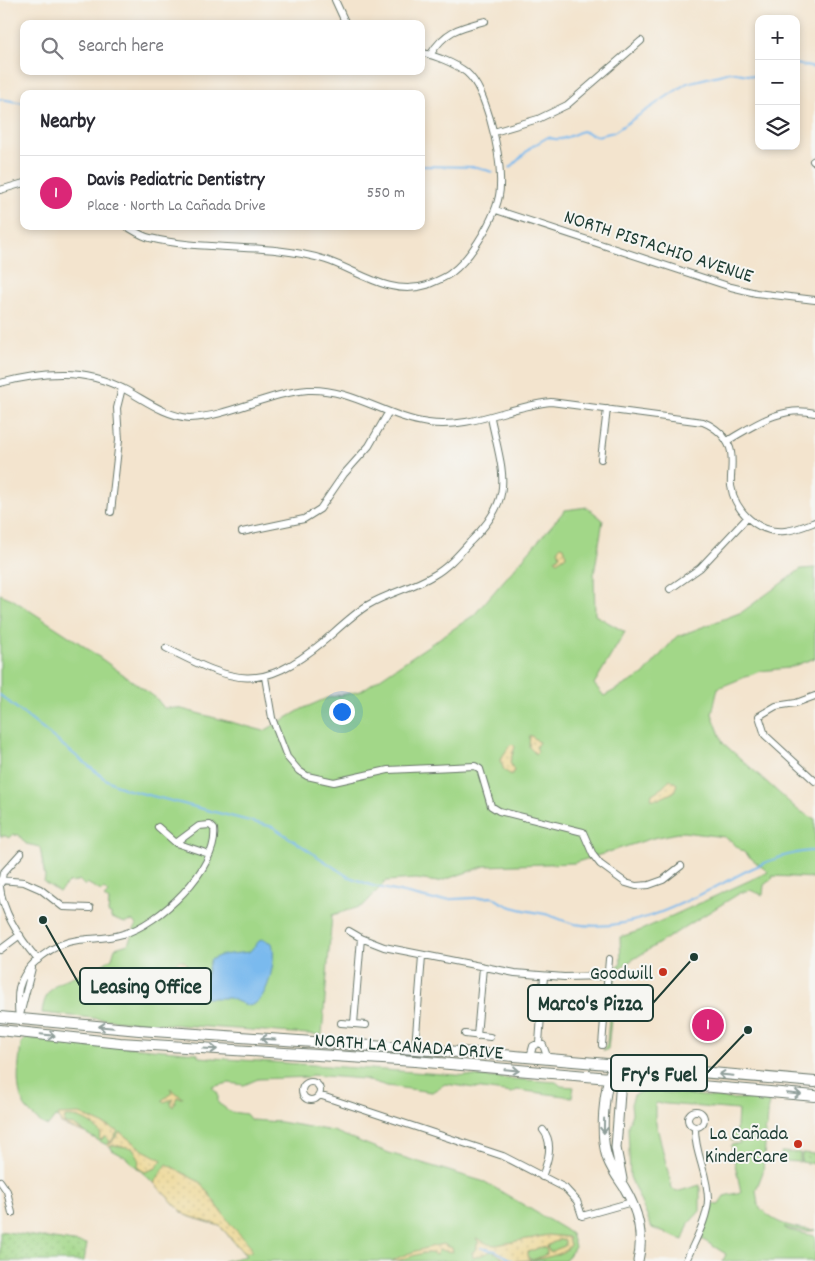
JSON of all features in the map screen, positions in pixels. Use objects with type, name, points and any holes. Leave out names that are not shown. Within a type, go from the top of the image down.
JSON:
[{"type":"main road","name":"NORTH LA CAÑADA DRIVE","points":[[0,1017],[149,1031],[530,1057],[815,1082]]},
{"type":"main road","name":"NORTH LA CAÑADA DRIVE","points":[[0,1030],[120,1043],[298,1054],[815,1096]]},
{"type":"main road","points":[[298,1054],[299,1040]]},
{"type":"street","points":[[335,0],[344,20]]},
{"type":"street","points":[[430,55],[440,40],[449,33],[458,28],[485,21]]},
{"type":"street","points":[[494,132],[538,119],[567,105],[641,41]]},
{"type":"street","points":[[134,230],[148,237],[182,243],[272,250],[326,260],[369,280],[399,288],[426,285],[451,273],[472,249],[496,210],[500,187],[494,132],[484,98],[467,73],[447,61],[425,53]]},
{"type":"street","points":[[0,190],[20,184]]},
{"type":"street","name":"NORTH PISTACHIO AVENUE","points":[[496,210],[731,287],[756,294],[815,300]]},
{"type":"street","points":[[0,383],[42,374],[67,373],[92,376],[122,388],[171,414],[190,418],[309,390],[335,392],[388,413],[417,421],[444,424],[491,418],[530,405],[551,402],[703,422],[719,431],[727,441],[732,460],[731,486],[734,498],[748,518],[762,527],[780,532],[815,522]]},
{"type":"street","points":[[111,512],[119,440],[117,408],[122,388]]},
{"type":"street","points":[[601,460],[607,409]]},
{"type":"street","points":[[727,441],[784,412],[795,410],[815,413]]},
{"type":"street","points":[[242,532],[294,522],[313,515],[320,509],[344,474],[369,446],[388,413]]},
{"type":"street","points":[[166,648],[228,675],[265,677],[289,668],[377,600],[433,576],[450,563],[487,526],[495,514],[503,487],[502,467],[491,418]]},
{"type":"street","points":[[670,589],[700,568],[748,518]]},
{"type":"street","points":[[265,677],[272,718],[287,757],[299,771],[307,776],[334,782],[388,770],[475,766],[480,769],[492,806],[499,810],[583,832],[593,855],[600,864],[626,883],[636,886],[649,885],[663,880],[681,866]]},
{"type":"street","points":[[815,696],[796,703],[776,706],[758,716],[766,735],[815,781]]},
{"type":"street","points":[[19,1019],[19,988],[24,976],[38,960],[53,946],[78,940],[102,939],[124,934],[150,921],[186,891],[197,877],[209,854],[215,834],[210,825],[198,826],[176,843]]},
{"type":"street","points":[[158,827],[176,843],[209,854]]},
{"type":"street","points":[[21,853],[3,873],[0,883],[1,899],[20,935],[38,960]]},
{"type":"street","points":[[0,883],[24,882],[40,889],[63,907],[90,908]]},
{"type":"street","points":[[349,931],[384,947],[483,967],[544,976],[607,976]]},
{"type":"street","points":[[0,950],[20,935]]},
{"type":"street","points":[[354,1024],[362,938]]},
{"type":"street","points":[[415,1048],[422,956]]},
{"type":"street","points":[[602,1045],[608,959]]},
{"type":"street","points":[[478,1036],[483,967]]},
{"type":"street","points":[[544,976],[539,1043],[542,1045],[548,1059]]},
{"type":"street","points":[[341,1023],[366,1025]]},
{"type":"street","points":[[465,1034],[490,1037]]},
{"type":"street","points":[[530,1057],[533,1046],[539,1043]]},
{"type":"street","points":[[613,1065],[608,1078],[604,1126],[606,1153],[611,1166],[632,1202],[641,1234],[638,1261]]},
{"type":"street","points":[[613,1065],[621,1079],[616,1148],[625,1189]]},
{"type":"street","points":[[320,1095],[503,1156],[572,1194],[582,1216],[632,1202]]},
{"type":"street","points":[[686,1261],[708,1202],[696,1144],[695,1127]]},
{"type":"street","points":[[542,1177],[549,1144],[548,1136],[543,1130]]},
{"type":"street","points":[[0,1181],[6,1191],[12,1213]]},
{"type":"green space","points":[[587,507],[603,520],[594,574],[595,615],[625,632],[594,684],[604,696],[643,675],[676,637],[742,612],[801,569],[815,568],[815,658],[788,668],[760,671],[718,688],[712,714],[723,743],[798,810],[815,819],[815,878],[772,876],[773,878],[764,885],[763,895],[750,890],[740,893],[616,970],[608,1049],[604,1051],[607,1044],[613,969],[621,964],[620,937],[639,931],[768,872],[725,837],[683,832],[653,838],[574,863],[485,866],[438,882],[416,879],[386,881],[363,906],[332,915],[322,1035],[122,1021],[42,1013],[44,1003],[52,988],[66,979],[97,968],[112,958],[115,948],[128,944],[136,925],[133,921],[125,923],[111,918],[111,914],[108,913],[109,901],[104,897],[108,893],[104,889],[101,891],[87,883],[85,886],[79,880],[72,883],[70,881],[59,892],[44,882],[45,877],[40,847],[26,844],[18,834],[8,838],[0,836],[0,594],[12,599],[81,644],[156,698],[164,708],[178,708],[264,731],[302,709],[327,698],[361,691],[474,615],[565,510]]},
{"type":"green space","points":[[27,1038],[197,1053],[199,1057],[556,1082],[561,1086],[574,1087],[572,1097],[517,1090],[512,1093],[445,1084],[432,1092],[387,1086],[364,1079],[311,1075],[310,1077],[258,1079],[244,1085],[229,1083],[212,1087],[218,1094],[218,1103],[231,1112],[246,1114],[251,1120],[280,1122],[333,1131],[389,1153],[485,1182],[571,1234],[575,1247],[565,1261],[223,1261],[246,1256],[220,1226],[185,1215],[164,1192],[125,1157],[112,1150],[109,1143],[107,1145],[64,1124],[64,1120],[55,1117],[48,1126],[32,1115],[22,1099],[18,1081],[21,1043]]},
{"type":"green space","points":[[644,1090],[732,1099],[762,1098],[769,1102],[767,1127],[764,1131],[766,1132],[763,1172],[756,1190],[758,1205],[776,1221],[799,1228],[815,1230],[800,1231],[784,1227],[788,1230],[815,1236],[815,1261],[723,1261],[726,1254],[700,1238],[711,1204],[718,1205],[724,1196],[741,1192],[731,1145],[740,1143],[740,1140],[731,1141],[737,1127],[738,1110],[655,1103],[655,1119],[672,1188],[676,1192],[700,1185],[700,1211],[689,1223],[683,1240],[652,1228],[630,1177],[628,1126],[632,1113],[631,1104],[634,1095]]},
{"type":"green space","points":[[781,1152],[800,1153],[800,1162],[780,1161]]},
{"type":"green space","points":[[802,1153],[815,1154],[815,1164],[801,1162]]},
{"type":"green space","points":[[0,1231],[87,1244],[84,1261],[0,1261]]},
{"type":"sand","points":[[561,546],[564,547],[566,556],[557,562],[555,559],[560,556],[558,549]]},
{"type":"sand","points":[[530,735],[539,742],[536,747],[538,751],[536,754],[529,747]]},
{"type":"sand","points":[[513,744],[515,747],[510,762],[514,771],[511,775],[504,770],[500,760],[510,745]]},
{"type":"sand","points":[[670,779],[677,784],[674,792],[659,799],[651,799],[652,794],[663,787]]},
{"type":"sand","points":[[181,960],[187,966],[181,972],[175,966]]},
{"type":"sand","points":[[170,1088],[183,1098],[177,1097],[173,1107],[170,1103],[173,1099],[164,1102],[162,1100],[173,1093]]},
{"type":"sand","points":[[80,1114],[118,1131],[109,1145],[120,1132],[143,1150],[162,1160],[156,1168],[145,1172],[138,1168],[139,1158],[133,1148],[113,1145],[109,1147],[107,1145],[110,1141],[105,1136],[101,1140],[99,1138],[101,1134],[90,1123],[75,1117],[65,1117],[64,1124],[74,1125],[85,1133],[61,1124],[58,1115]]},
{"type":"sand","points":[[167,1164],[201,1183],[232,1226],[251,1246],[251,1252],[244,1253],[220,1226],[185,1215],[154,1183]]},
{"type":"sand","points":[[548,1235],[568,1237],[570,1245],[566,1250],[542,1258],[535,1259],[547,1254],[546,1248],[541,1247],[528,1252],[528,1258],[532,1260],[508,1261],[492,1251],[473,1258],[472,1252],[476,1250],[479,1243],[476,1238],[488,1244],[496,1245]],"holes":[[[560,1239],[565,1240],[565,1246],[549,1252],[547,1246]]]},
{"type":"sand","points":[[443,1244],[452,1248],[453,1252],[439,1250],[436,1255],[426,1253],[392,1261],[411,1253]]},
{"type":"water","points":[[261,939],[272,943],[273,959],[266,990],[255,1004],[248,1006],[229,998],[202,998],[198,990],[206,977],[210,960],[221,955],[249,952]]},
{"type":"waterway","points":[[800,65],[815,68]]},
{"type":"waterway","points":[[510,168],[531,147],[548,137],[561,139],[582,131],[597,136],[614,132],[687,83],[731,72],[755,76]]},
{"type":"waterway","points":[[0,99],[20,102]]},
{"type":"waterway","points":[[425,166],[477,167],[492,172]]},
{"type":"waterway","points":[[0,695],[105,779],[125,789],[273,827],[347,876],[373,886],[434,900],[493,897],[512,907],[549,915],[575,924],[595,926],[616,924],[657,914],[677,906],[752,868],[772,860],[794,853],[815,851]]},
{"type":"waterway","points":[[481,1248],[496,1251],[513,1261]]},
{"type":"place","name":"Leasing Office","points":[[43,920]]},
{"type":"place","name":"Marco's Pizza","points":[[694,957]]},
{"type":"place","name":"Goodwill","points":[[663,972]]},
{"type":"place","name":"Davis Pediatric Dentistry","points":[[708,1025]]},
{"type":"place","name":"Fry's Fuel","points":[[748,1030]]},
{"type":"place","name":"La Cañada KinderCare","points":[[798,1144]]}]
